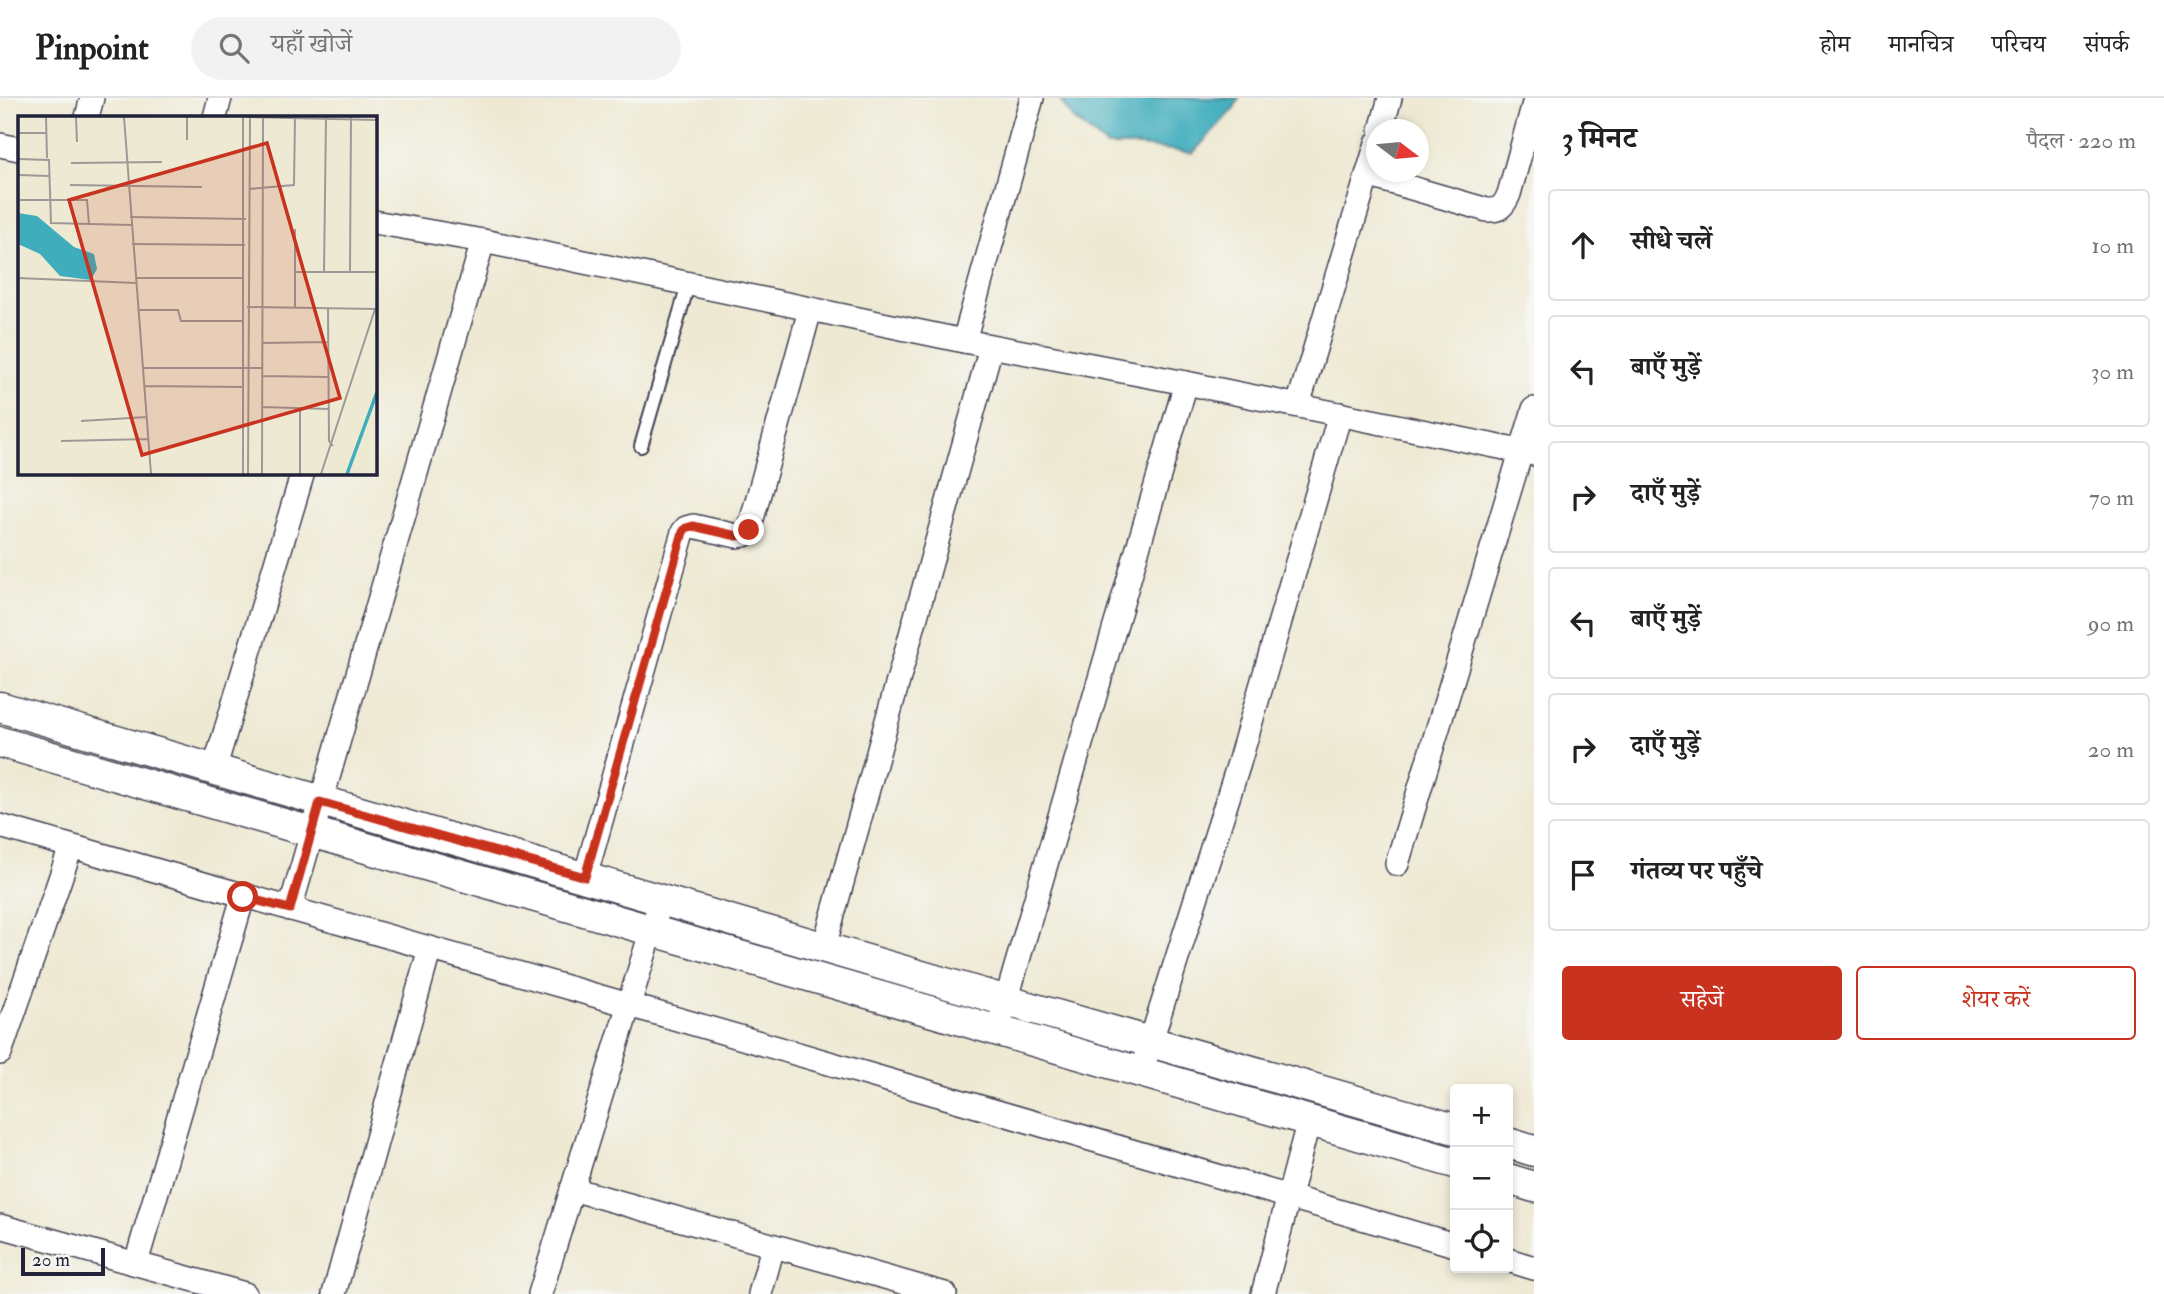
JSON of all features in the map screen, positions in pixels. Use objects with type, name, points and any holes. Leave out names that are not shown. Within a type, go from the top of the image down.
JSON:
[{"type":"street","points":[[87,116],[92,98]]},
{"type":"street","points":[[215,116],[220,98]]},
{"type":"street","points":[[964,341],[1032,98]]},
{"type":"street","points":[[1384,119],[1390,98]]},
{"type":"street","points":[[1393,182],[1495,210],[1501,208],[1506,202],[1534,103]]},
{"type":"street","points":[[0,145],[18,149]]},
{"type":"street","points":[[1298,405],[1366,178]]},
{"type":"street","points":[[376,226],[483,241],[991,347],[1528,452]]},
{"type":"street","points":[[290,909],[483,241]]},
{"type":"street","points":[[585,877],[683,532],[693,526],[737,536],[744,535],[749,530],[810,310]]},
{"type":"street","points":[[824,947],[991,347]]},
{"type":"street","points":[[997,1030],[1186,383]]},
{"type":"street","points":[[1397,864],[1497,528],[1528,452],[1534,409]]},
{"type":"street","points":[[1141,1072],[1239,763],[1339,414]]},
{"type":"street","points":[[214,770],[302,474]]},
{"type":"street","points":[[0,707],[1450,1128]]},
{"type":"street","points":[[35,717],[12,746],[1450,1162]]},
{"type":"street","points":[[0,826],[1450,1244]]},
{"type":"street","points":[[0,1053],[71,847]]},
{"type":"street","points":[[136,1263],[243,897]]},
{"type":"street","points":[[540,1294],[661,900]]},
{"type":"street","points":[[334,1294],[430,948]]},
{"type":"street","points":[[1263,1294],[1309,1120]]},
{"type":"street","points":[[1513,1145],[1534,1151]]},
{"type":"street","points":[[1513,1181],[1534,1187]]},
{"type":"street","points":[[572,1189],[945,1294]]},
{"type":"street","points":[[0,1226],[245,1294]]},
{"type":"street","points":[[760,1294],[774,1247]]},
{"type":"street","points":[[1513,1262],[1534,1268]]},
{"type":"lane","points":[[641,446],[688,285]]},
{"type":"water","points":[[1058,98],[1239,98],[1234,108],[1193,153],[1141,146],[1107,146],[1074,119]]},
{"type":"route","points":[[243,897],[290,909],[320,802],[585,877],[683,532],[693,526],[737,536],[744,535],[749,530]]}]
